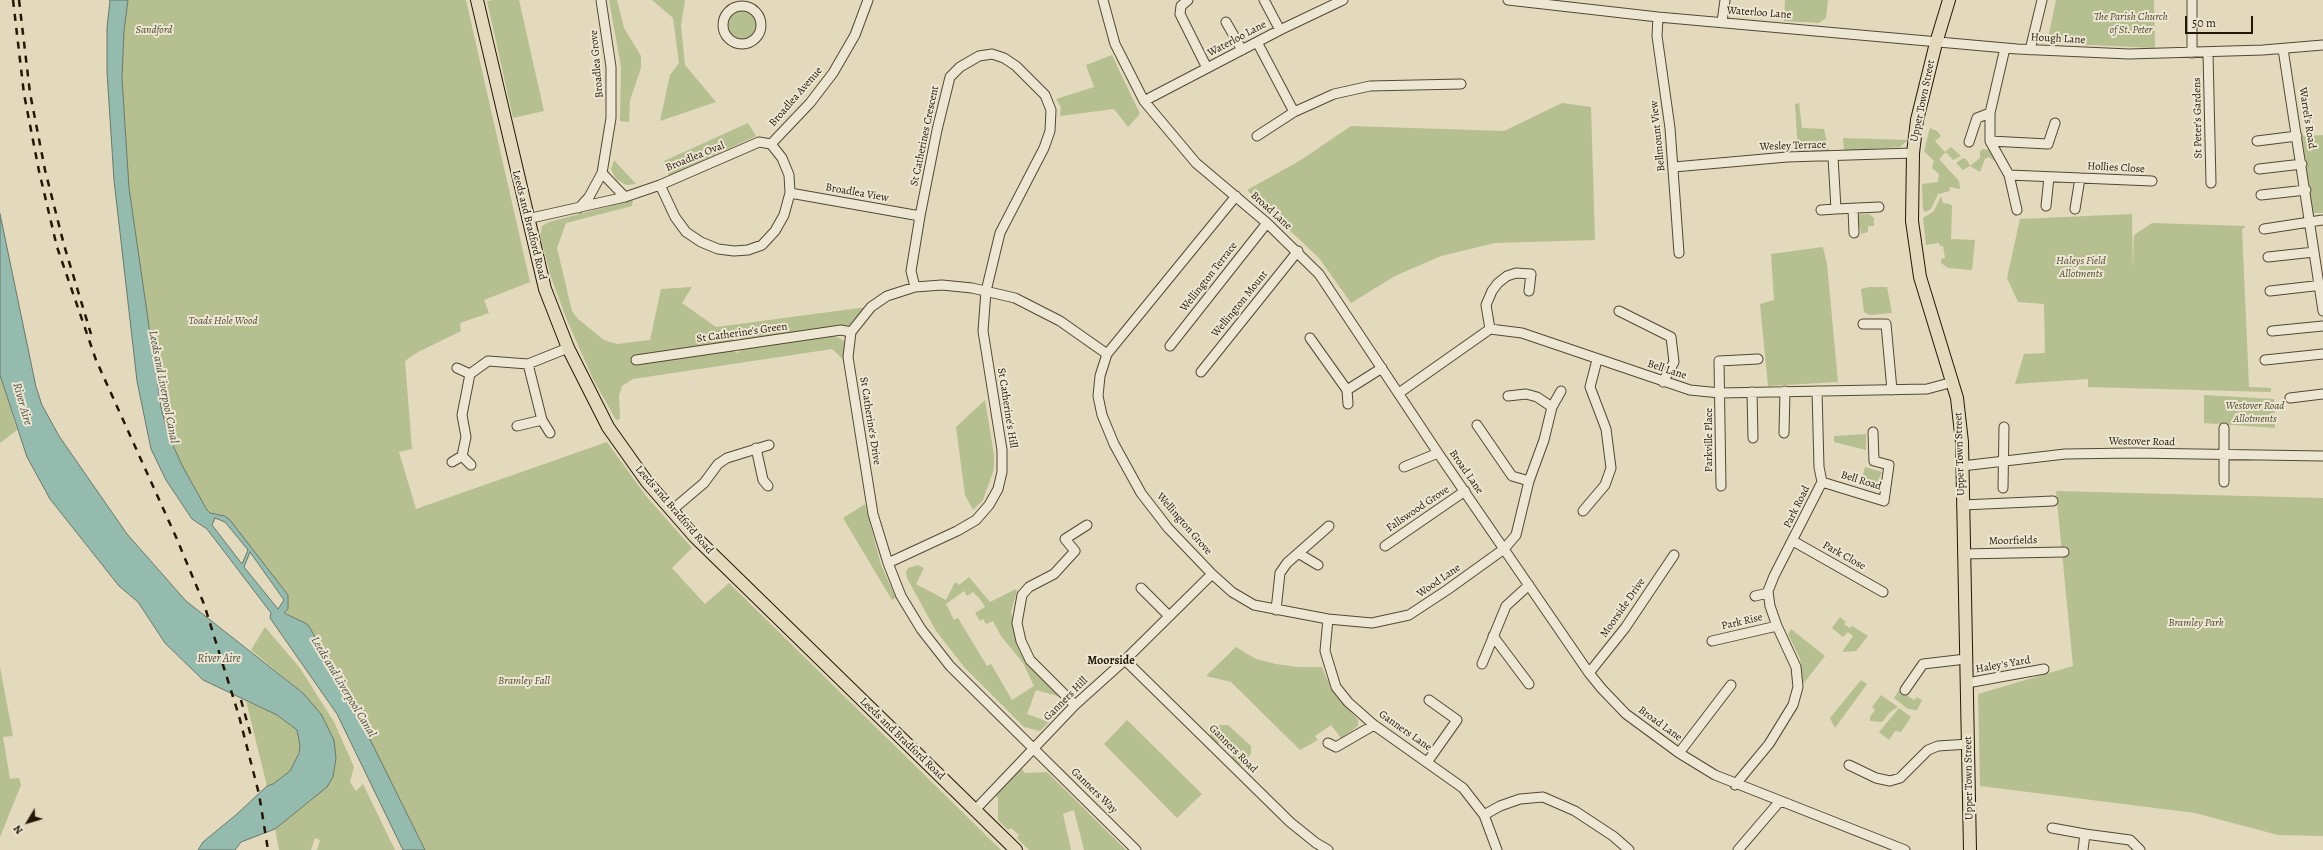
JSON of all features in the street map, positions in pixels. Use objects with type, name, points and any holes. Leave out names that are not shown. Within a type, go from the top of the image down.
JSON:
[{"type":"main road","name":"Leeds and Bradford Road","points":[[477,0],[544,289],[568,348],[608,428],[647,482],[671,510],[731,573],[1016,850]]},
{"type":"main road","name":"Upper Town Street","points":[[1949,0],[1936,42],[1912,153],[1912,221],[1920,277],[1957,398],[1962,466],[1963,554],[1969,744],[1970,850]]},
{"type":"street","name":"Broadlea Grove","points":[[579,208],[589,197],[602,173],[609,142],[613,100],[611,67],[600,0]]},
{"type":"street","name":"Broadlea Avenue","points":[[771,144],[810,103],[833,73],[855,35],[868,0]]},
{"type":"street","name":"Broad Lane","points":[[1103,0],[1115,44],[1144,102],[1196,163],[1267,222],[1298,251],[1319,274],[1438,453],[1589,673],[1626,714],[1679,753],[1735,785],[1905,850]]},
{"type":"street","points":[[1188,0],[1181,6],[1180,14],[1207,68]]},
{"type":"street","points":[[1264,0],[1280,30]]},
{"type":"street","name":"Waterloo Lane","points":[[1144,102],[1280,30],[1343,0]]},
{"type":"street","name":"Waterloo Lane","points":[[1508,0],[1567,3],[1658,17],[1936,42]]},
{"type":"street","points":[[1722,22],[1725,0]]},
{"type":"street","points":[[2030,50],[2042,0]]},
{"type":"street","points":[[2192,0],[2192,53]]},
{"type":"street","points":[[744,3],[756,12],[761,24],[757,37],[746,44],[740,44],[728,38],[723,26],[723,19],[731,9],[744,3]]},
{"type":"street","name":"Bellmount View","points":[[1658,17],[1657,36],[1674,167],[1679,253]]},
{"type":"street","points":[[1226,22],[1242,50]]},
{"type":"street","points":[[1258,42],[1294,112]]},
{"type":"street","name":"Hough Lane","points":[[1936,42],[2030,50],[2129,54],[2283,49],[2323,45]]},
{"type":"street","points":[[2005,48],[1990,113],[1990,141],[2009,175],[2018,210]]},
{"type":"street","name":"Warrel's Road","points":[[2283,49],[2317,257],[2323,311]]},
{"type":"street","name":"St Peter's Gardens","points":[[2208,52],[2211,183]]},
{"type":"street","name":"St Catherines Crescent","points":[[915,287],[911,271],[920,216],[939,122],[950,77],[960,66],[978,56],[992,54],[1004,58],[1016,66],[1045,96],[1051,110],[1050,131],[1000,233],[986,291]]},
{"type":"street","points":[[1257,136],[1294,112],[1334,94],[1370,86],[1461,84]]},
{"type":"street","points":[[1970,142],[1976,118],[1990,113]]},
{"type":"street","points":[[1990,141],[2048,144],[2055,123]]},
{"type":"street","points":[[2257,141],[2297,136]]},
{"type":"street","name":"Broadlea Oval","points":[[759,142],[771,144],[782,158],[788,175],[790,193],[784,215],[775,231],[762,245],[748,250],[734,250],[712,246],[686,232],[675,217],[660,184],[759,142]]},
{"type":"street","name":"Wesley Terrace","points":[[1674,167],[1765,158],[1833,157],[1912,153]]},
{"type":"street","points":[[1833,157],[1836,210]]},
{"type":"street","points":[[2259,168],[2302,164]]},
{"type":"street","points":[[602,173],[625,197]]},
{"type":"street","name":"Hollies Close","points":[[2009,175],[2152,181]]},
{"type":"street","points":[[2046,206],[2049,177]]},
{"type":"street","points":[[2075,210],[2080,178]]},
{"type":"street","points":[[527,220],[625,197],[660,184]]},
{"type":"street","points":[[2261,195],[2306,190]]},
{"type":"street","name":"Broadlea View","points":[[790,193],[920,216]]},
{"type":"street","name":"Wellington Grove","points":[[1236,196],[1107,354],[1100,376],[1098,396],[1102,415],[1114,444],[1141,493],[1155,512],[1212,574],[1232,592],[1254,605],[1276,610],[1328,619],[1372,623],[1382,622]]},
{"type":"street","points":[[1821,210],[1879,207]]},
{"type":"street","points":[[1853,208],[1854,233]]},
{"type":"street","points":[[2264,229],[2323,220]]},
{"type":"street","name":"Wellington Terrace","points":[[1170,346],[1267,222]]},
{"type":"street","name":"Wellington Mount","points":[[1201,372],[1298,251]]},
{"type":"street","points":[[2268,257],[2317,257]]},
{"type":"street","points":[[1399,393],[1490,329],[1486,305],[1492,291],[1498,283],[1507,276],[1516,273],[1531,274],[1528,291]]},
{"type":"street","points":[[851,332],[870,307],[887,296],[915,287],[942,285],[986,291],[1015,298],[1060,321],[1107,354]]},
{"type":"street","points":[[2270,291],[2321,285]]},
{"type":"street","name":"St Catherine's Hill","points":[[888,563],[936,542],[976,520],[989,505],[998,489],[1002,472],[1002,450],[983,331],[986,291]]},
{"type":"street","points":[[1619,311],[1671,337],[1674,362],[1663,382]]},
{"type":"street","points":[[1863,324],[1886,324],[1892,390]]},
{"type":"street","points":[[2272,331],[2323,326]]},
{"type":"street","name":"Bell Lane","points":[[1490,329],[1522,333],[1597,360],[1690,390],[1720,393],[1927,389],[1953,382]]},
{"type":"street","name":"St Catherine's Green","points":[[636,360],[841,330],[851,332]]},
{"type":"street","name":"St Catherine's Drive","points":[[851,332],[848,357],[860,440],[873,514],[888,563],[901,596],[921,629],[950,666],[1034,750]]},
{"type":"street","points":[[1310,338],[1347,390],[1348,404]]},
{"type":"street","points":[[452,462],[462,456],[466,437],[462,415],[470,374],[488,361],[528,364],[568,348]]},
{"type":"street","points":[[2265,360],[2323,354]]},
{"type":"street","name":"Parkville Place","points":[[1721,486],[1719,361],[1758,359]]},
{"type":"street","points":[[1583,510],[1605,485],[1611,468],[1606,429],[1590,387],[1592,372],[1597,360]]},
{"type":"street","points":[[528,364],[542,420],[550,433]]},
{"type":"street","points":[[457,368],[470,374]]},
{"type":"street","points":[[1347,390],[1382,368]]},
{"type":"street","name":"Wood Lane","points":[[1382,622],[1409,615],[1422,608],[1504,549],[1516,535],[1528,481],[1544,440],[1552,407],[1561,391]]},
{"type":"street","points":[[1784,433],[1785,391]]},
{"type":"street","name":"Park Road","points":[[1768,594],[1774,576],[1794,541],[1822,482],[1819,467],[1818,391]]},
{"type":"street","points":[[1752,392],[1753,438]]},
{"type":"street","points":[[1508,396],[1526,394],[1538,397],[1552,407]]},
{"type":"street","points":[[2290,398],[2323,394]]},
{"type":"street","points":[[517,426],[542,420]]},
{"type":"street","points":[[1477,425],[1512,476],[1528,481]]},
{"type":"street","points":[[2003,488],[2004,427]]},
{"type":"street","points":[[2224,428],[2224,482]]},
{"type":"street","name":"Bell Road","points":[[1822,482],[1884,501],[1889,465],[1874,460],[1873,432]]},
{"type":"street","points":[[671,510],[704,483],[718,464],[738,453],[769,445]]},
{"type":"street","points":[[756,448],[763,480],[768,486]]},
{"type":"street","points":[[1404,467],[1438,453]]},
{"type":"street","name":"Westover Road","points":[[1962,466],[2065,454],[2134,453],[2223,456],[2323,456]]},
{"type":"street","points":[[462,456],[471,465]]},
{"type":"street","name":"Fallswood Grove","points":[[1385,546],[1465,492]]},
{"type":"street","points":[[1962,505],[2052,501]]},
{"type":"street","points":[[1075,705],[1030,660],[1021,641],[1017,623],[1022,595],[1029,587],[1054,574],[1075,551],[1066,540],[1087,525]]},
{"type":"street","points":[[1276,610],[1280,573],[1287,563],[1329,526]]},
{"type":"street","name":"Park Close","points":[[1794,541],[1883,592]]},
{"type":"street","name":"Moorfields","points":[[1963,554],[2064,552]]},
{"type":"street","points":[[1298,553],[1318,565]]},
{"type":"street","name":"Moorside Drive","points":[[1589,673],[1625,628],[1674,555]]},
{"type":"street","name":"Ganners Hill","points":[[975,810],[1034,750],[1075,705],[1125,660],[1212,574]]},
{"type":"street","points":[[1482,664],[1506,606],[1529,585]]},
{"type":"street","points":[[1141,588],[1169,616]]},
{"type":"street","points":[[1735,785],[1769,744],[1795,699],[1798,687],[1796,667],[1777,626],[1770,606],[1768,594],[1755,596]]},
{"type":"street","name":"Ganners Lane","points":[[1328,619],[1325,652],[1336,687],[1348,702],[1374,725],[1428,761],[1463,788],[1484,815],[1497,850]]},
{"type":"street","name":"Park Rise","points":[[1712,641],[1777,626]]},
{"type":"street","points":[[1494,636],[1529,684]]},
{"type":"street","points":[[1905,690],[1923,664],[1966,659]]},
{"type":"street","name":"Ganners Road","points":[[1125,660],[1290,822],[1328,850]]},
{"type":"street","name":"Haley's Yard","points":[[1967,683],[2044,669]]},
{"type":"street","points":[[1679,753],[1731,685]]},
{"type":"street","points":[[1428,761],[1457,720],[1429,700]]},
{"type":"street","points":[[1328,743],[1336,748],[1374,725]]},
{"type":"street","points":[[1849,765],[1876,778],[1890,781],[1900,778],[1928,750],[1938,746],[1969,744]]},
{"type":"street","name":"Ganners Way","points":[[1034,750],[1136,850]]},
{"type":"street","points":[[1484,815],[1500,806],[1520,799],[1543,797],[1575,811],[1614,836],[1629,850]]},
{"type":"street","points":[[1738,850],[1780,801]]},
{"type":"street","points":[[2052,828],[2130,840],[2140,850]]},
{"type":"street","points":[[2083,850],[2086,834]]},
{"type":"green space","points":[[128,0],[466,0],[530,282],[484,300],[489,313],[460,323],[461,331],[418,352],[405,361],[412,449],[399,452],[416,509],[607,442],[646,496],[692,548],[672,568],[705,604],[729,583],[1001,850],[425,850],[350,699],[310,628],[284,612],[288,595],[219,514],[210,513],[207,510],[183,467],[168,435],[161,407],[129,188],[122,78],[124,31]]},
{"type":"green space","points":[[519,0],[544,111],[513,118],[487,1]]},
{"type":"green space","points":[[609,0],[617,0],[624,28],[641,56],[641,68],[630,100],[629,122],[620,121],[621,67]]},
{"type":"green space","points":[[652,0],[685,0],[681,26],[685,65],[716,102],[660,121],[670,75],[679,63],[673,18]]},
{"type":"green space","points":[[1785,0],[1828,0],[1826,18],[1819,23],[1784,21]]},
{"type":"green space","name":"The Parish Church of St. Peter","points":[[2056,0],[2154,0],[2155,48],[2047,43]]},
{"type":"green space","points":[[739,10],[745,10],[755,17],[758,26],[757,32],[751,39],[745,42],[739,42],[729,35],[726,29],[726,23],[733,13]]},
{"type":"green space","points":[[1112,55],[1140,114],[1128,127],[1114,109],[1060,116],[1061,107],[1056,99],[1094,87],[1086,65]]},
{"type":"green space","points":[[1562,103],[1591,107],[1595,240],[1495,243],[1441,256],[1395,276],[1351,303],[1319,258],[1247,190],[1301,160],[1351,126],[1504,131]]},
{"type":"green space","points":[[1799,103],[1802,128],[1824,129],[1829,151],[1798,153],[1795,104]]},
{"type":"green space","points":[[748,123],[756,136],[669,176],[664,161]]},
{"type":"green space","points":[[1930,128],[1937,131],[1941,136],[1935,141],[1945,152],[1951,147],[1961,156],[1953,160],[1946,152],[1939,159],[1959,181],[1960,189],[1949,187],[1950,191],[1938,194],[1931,209],[1926,212],[1923,210],[1922,184],[1938,182],[1939,174],[1932,168],[1934,161],[1924,151]]},
{"type":"green space","points":[[2323,135],[2323,213],[2313,213],[2302,136]]},
{"type":"green space","points":[[1843,138],[1908,140],[1900,147],[1844,151]]},
{"type":"green space","points":[[1983,149],[1990,150],[1996,162],[1989,157],[1985,159],[1980,172],[1970,166],[1980,158],[1980,151]]},
{"type":"green space","points":[[1963,158],[1967,160],[1970,166],[1963,170],[1956,163]]},
{"type":"green space","points":[[614,160],[636,184],[626,185],[616,179],[611,169]]},
{"type":"green space","points":[[1941,196],[1943,203],[1950,204],[1952,206],[1951,239],[1975,240],[1972,270],[1948,268],[1941,263],[1941,259],[1945,258],[1943,246],[1940,246],[1939,243],[1926,245],[1923,218],[1934,211]]},
{"type":"green space","points":[[633,200],[632,206],[566,223],[557,248],[572,311],[578,319],[604,340],[617,344],[650,340],[661,289],[692,287],[682,303],[716,327],[867,307],[854,323],[850,325],[746,340],[736,337],[729,343],[632,357],[633,365],[731,349],[737,353],[747,347],[832,335],[843,340],[845,344],[844,360],[832,349],[633,379],[622,386],[619,395],[620,419],[616,420],[593,379],[567,320],[551,277],[540,236],[542,226],[549,222]]},
{"type":"green space","points":[[1869,214],[1874,218],[1874,226],[1868,226],[1868,232],[1861,234],[1860,227],[1855,227],[1855,215]]},
{"type":"green space","name":"Haleys Field Allotments","points":[[2132,214],[2133,271],[2134,235],[2152,223],[2245,226],[2245,228],[2242,229],[2249,387],[2271,388],[2271,392],[2088,387],[2088,379],[2015,384],[2024,354],[2045,353],[2044,304],[2018,302],[2007,278],[2020,219]]},
{"type":"green space","points":[[1823,247],[1827,264],[1838,382],[1768,386],[1760,304],[1774,300],[1771,254]]},
{"type":"green space","points":[[1869,287],[1887,287],[1892,313],[1870,315],[1864,312],[1861,289]]},
{"type":"green space","points":[[0,375],[17,430],[0,443]]},
{"type":"green space","name":"Westover Road Allotments","points":[[2204,395],[2274,399],[2275,428],[2204,423]]},
{"type":"green space","points":[[985,400],[994,455],[994,469],[983,500],[973,510],[965,495],[956,427]]},
{"type":"green space","points":[[1866,434],[1866,450],[1834,442],[1834,436]]},
{"type":"green space","points":[[1865,467],[1882,472],[1876,485],[1863,484],[1861,481]]},
{"type":"green space","name":"Bramley Park","points":[[2056,491],[2323,498],[2323,836],[2278,835],[2195,813],[1980,786],[1978,694],[2073,666]]},
{"type":"green space","points":[[865,504],[881,565],[896,598],[892,600],[843,518]]},
{"type":"green space","points":[[918,565],[924,568],[916,584],[946,600],[955,582],[959,585],[969,577],[990,602],[1016,589],[1017,591],[1011,612],[1017,640],[1061,697],[1036,690],[1027,714],[1049,722],[1040,731],[1024,727],[965,668],[936,631],[907,578],[906,572],[908,568]],"holes":[[[964,591],[967,596],[973,592],[980,599],[985,607],[975,613],[980,621],[983,619],[986,624],[993,621],[1001,636],[1023,663],[1034,686],[1012,700],[991,664],[987,666],[958,618],[954,620],[946,604]]]},
{"type":"green space","points":[[1840,617],[1846,622],[1844,624],[1850,628],[1852,626],[1868,636],[1856,651],[1842,652],[1853,636],[1848,632],[1843,637],[1832,628]]},
{"type":"green space","points":[[265,627],[300,668],[334,722],[354,767],[350,782],[356,791],[363,784],[395,850],[317,850],[320,840],[315,838],[311,850],[279,850],[275,829],[327,786],[333,777],[336,758],[321,714],[303,693],[251,650]]},
{"type":"green space","points":[[1791,629],[1825,656],[1803,684],[1800,659],[1788,634]]},
{"type":"green space","points":[[1236,647],[1256,659],[1276,664],[1297,667],[1322,667],[1331,689],[1358,720],[1358,726],[1341,738],[1331,725],[1315,736],[1318,740],[1300,750],[1231,682],[1206,676]]},
{"type":"green space","points":[[0,667],[13,736],[3,737],[10,779],[19,778],[21,785],[0,837]]},
{"type":"green space","points":[[1861,680],[1867,684],[1835,728],[1830,718]]},
{"type":"green space","points":[[1899,690],[1914,700],[1917,697],[1922,700],[1917,710],[1908,709],[1894,698]]},
{"type":"green space","points":[[1881,695],[1898,707],[1890,712],[1882,722],[1870,721],[1870,717],[1875,710],[1872,707]]},
{"type":"green space","points":[[246,701],[277,715],[297,730],[300,746],[296,761],[290,771],[273,784],[267,786]]},
{"type":"green space","points":[[1899,708],[1911,717],[1901,732],[1895,731],[1889,740],[1879,732]]},
{"type":"green space","points":[[1127,720],[1202,794],[1177,818],[1104,744]]},
{"type":"green space","points":[[1219,725],[1228,725],[1251,746],[1251,754],[1240,765],[1232,758],[1234,751],[1233,747],[1225,742],[1217,743],[1209,736]]},
{"type":"green space","points":[[1021,768],[1025,773],[1047,772],[1126,850],[1084,850],[1074,810],[1063,814],[1071,850],[1029,850],[1017,838],[1019,835],[1011,828],[1008,830],[998,820],[998,798],[995,794]]},
{"type":"water","name":"Leeds and Liverpool Canal","points":[[110,0],[128,0],[124,31],[122,78],[129,188],[161,407],[168,435],[183,467],[207,510],[210,513],[225,516],[230,520],[288,595],[288,609],[284,613],[307,624],[310,628],[350,699],[425,850],[403,850],[337,714],[270,618],[271,613],[207,529],[192,519],[166,480],[151,449],[137,381],[114,180],[107,72],[107,28]],"holes":[[[215,518],[225,522],[248,550],[242,564],[212,525]],[[250,552],[284,600],[278,609],[244,567]]]},
{"type":"water","name":"River Aire","points":[[0,214],[36,387],[42,405],[59,436],[127,534],[186,601],[303,693],[321,714],[334,740],[336,758],[333,777],[327,787],[275,829],[241,842],[235,850],[198,850],[203,842],[237,814],[267,786],[273,784],[290,771],[299,753],[300,746],[297,730],[277,715],[203,680],[165,643],[138,602],[119,586],[50,499],[27,457],[0,375]]},
{"type":"railway","points":[[13,0],[24,94],[39,171],[57,247],[96,360],[176,537],[204,604],[239,716],[259,794],[268,850]]},
{"type":"railway","points":[[19,0],[30,93],[45,170],[64,245],[91,334]]},
{"type":"railway","points":[[241,700],[251,736]]},
{"type":"district","name":"Moorside","points":[[1111,661]]},
{"type":"park label","name":"Sandford","points":[[154,30]]},
{"type":"park label","name":"Toads Hole Wood","points":[[223,321]]},
{"type":"park label","name":"Bramley Fall","points":[[524,681]]}]
